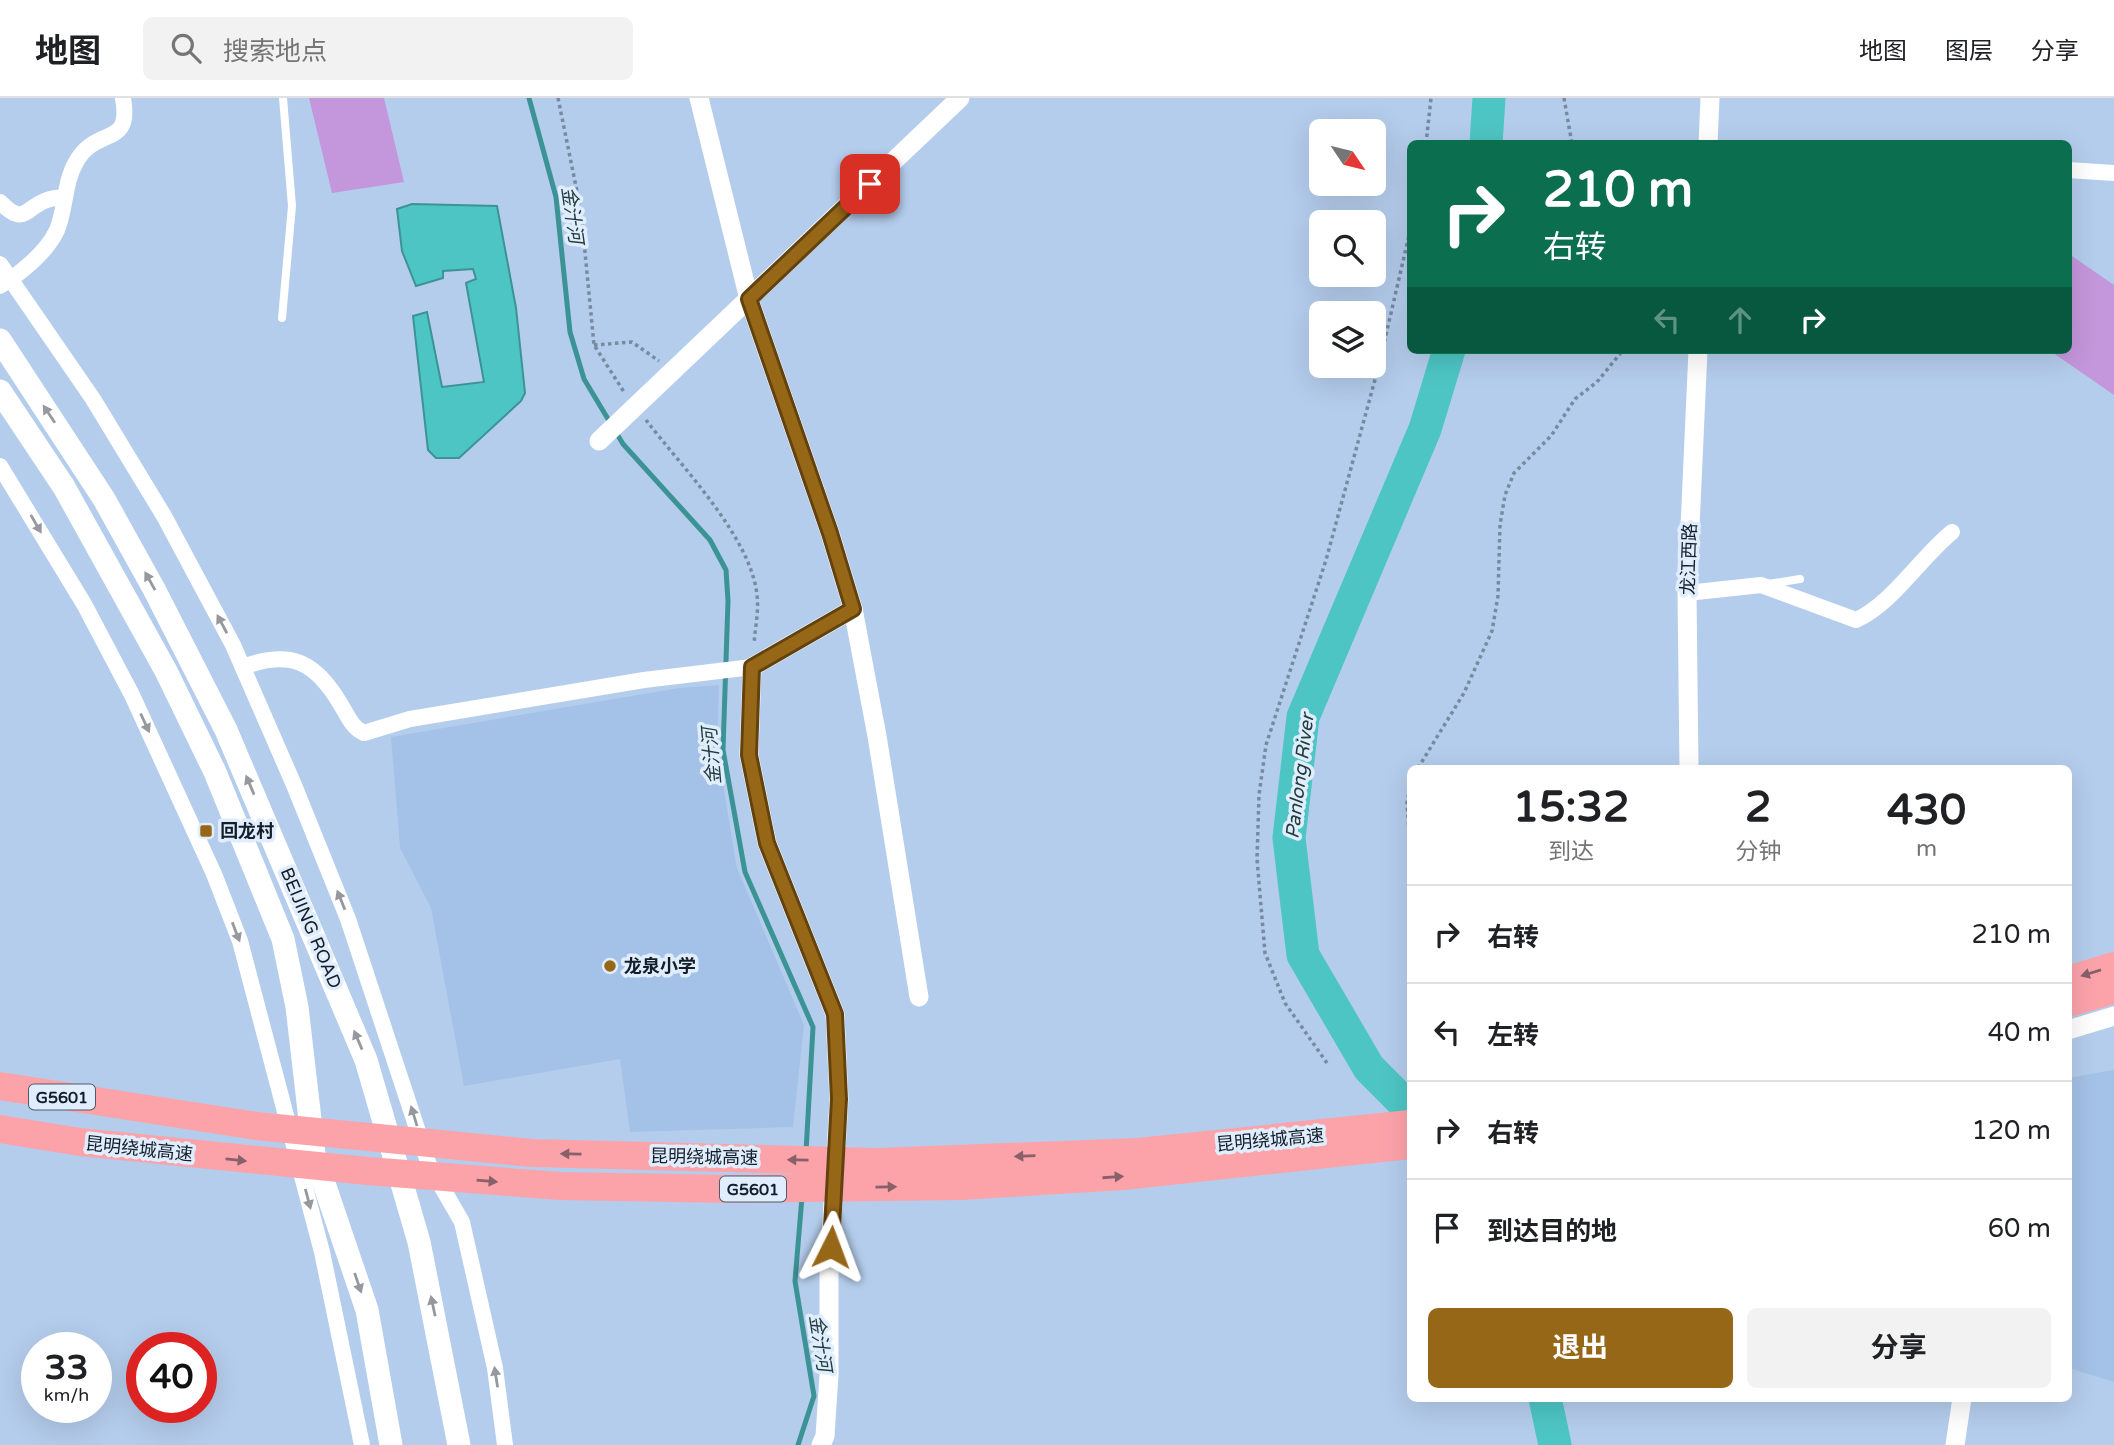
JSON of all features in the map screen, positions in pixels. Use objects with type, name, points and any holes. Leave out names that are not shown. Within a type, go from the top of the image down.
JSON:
[{"type":"highway","points":[[2072,979],[2114,966]]},
{"type":"highway","points":[[2072,1002],[2114,990]]},
{"type":"highway","name":"昆明绕城高速","points":[[0,1086],[256,1126],[532,1153],[879,1162],[1138,1152],[1407,1124]]},
{"type":"highway","name":"昆明绕城高速","points":[[0,1129],[88,1143],[245,1161],[559,1186],[731,1189],[962,1186],[1123,1177],[1407,1145]]},
{"type":"highway","points":[[0,1142],[88,1143]]},
{"type":"main road","name":"BEIJING ROAD","points":[[0,340],[87,471],[154,589],[226,730],[361,1048],[419,1242],[459,1445]]},
{"type":"main road","name":"BEIJING ROAD","points":[[0,391],[64,487],[166,671],[215,772],[283,939],[297,1007],[314,1154],[367,1310],[391,1445]]},
{"type":"street","points":[[6,283],[36,257],[57,230],[75,163],[88,145],[115,134],[123,127],[127,118],[124,98]]},
{"type":"street","points":[[699,98],[749,299],[830,533],[853,609],[877,736],[919,997]]},
{"type":"street","points":[[598,441],[960,98]]},
{"type":"street","points":[[1708,140],[1710,98]]},
{"type":"street","points":[[2072,170],[2114,173]]},
{"type":"street","points":[[0,202],[10,212],[20,215],[30,213],[45,200],[64,197]]},
{"type":"street","points":[[0,264],[6,283],[93,399],[152,496],[243,667],[348,919],[429,1165],[462,1222],[495,1368],[505,1445]]},
{"type":"street","name":"龙江西路","points":[[1689,765],[1687,593],[1698,354]]},
{"type":"street","points":[[0,466],[84,604],[132,695],[214,874],[240,941],[322,1252],[362,1445]]},
{"type":"street","points":[[1687,593],[1761,585],[1856,620],[1871,613],[1931,548],[1952,532]]},
{"type":"street","points":[[243,667],[274,659],[302,662],[317,672],[333,691],[356,730],[364,733],[410,719],[696,672],[716,674],[752,667],[853,609]]},
{"type":"street","points":[[752,667],[749,755],[767,843],[835,1014],[839,1099],[829,1272],[829,1375],[825,1436],[821,1445]]},
{"type":"street","points":[[2072,1029],[2114,1016]]},
{"type":"street","points":[[1955,1445],[1961,1402]]},
{"type":"lane","points":[[282,318],[292,206],[287,118],[283,98]]},
{"type":"lane","points":[[1761,585],[1800,579]]},
{"type":"path","points":[[558,98],[581,211],[594,345],[632,408],[733,533],[747,560],[757,595],[752,667]]},
{"type":"path","points":[[1426,140],[1431,98]]},
{"type":"path","points":[[1564,98],[1571,140]]},
{"type":"path","points":[[1328,1063],[1285,1003],[1265,953],[1257,859],[1259,795],[1266,745],[1326,560],[1379,365],[1407,244]]},
{"type":"path","points":[[594,345],[632,342],[672,371]]},
{"type":"path","points":[[1420,765],[1464,693],[1492,631],[1498,596],[1500,525],[1505,495],[1514,473],[1551,436],[1575,399],[1597,382],[1620,354]]},
{"type":"shaded area","points":[[309,98],[384,98],[404,182],[332,193]]},
{"type":"shaded area","points":[[412,204],[497,206],[516,308],[525,393],[521,401],[459,458],[436,458],[428,450],[413,316],[427,312],[442,387],[484,382],[466,283],[476,279],[473,269],[443,271],[443,278],[416,286],[402,251],[397,209]]},
{"type":"shaded area","points":[[2072,256],[2114,285],[2114,395],[2055,354],[2072,354]]},
{"type":"shaded area","name":"龙泉小学","points":[[719,685],[717,748],[737,868],[804,1025],[793,1127],[630,1132],[620,1059],[464,1086],[431,908],[400,848],[391,737],[679,688]]},
{"type":"shaded area","points":[[2114,1070],[2114,1382],[2072,1369],[2072,1077]]},
{"type":"waterway","name":"金汁河","points":[[529,98],[556,197],[570,332],[584,379],[623,444],[710,540],[726,570],[728,601],[723,750],[745,872],[813,1027],[806,1152]]},
{"type":"waterway","name":"Panlong River","points":[[1486,140],[1489,98]]},
{"type":"waterway","name":"Panlong River","points":[[1407,1106],[1369,1068],[1303,955],[1289,838],[1303,717],[1425,429],[1448,354]]},
{"type":"waterway","name":"金汁河","points":[[798,1445],[814,1396],[795,1281],[802,1197]]},
{"type":"waterway","name":"Panlong River","points":[[1546,1402],[1555,1445]]},
{"type":"place","name":"回龙村","points":[[206,831]]},
{"type":"place","name":"龙泉小学","points":[[610,966]]},
{"type":"route","points":[[831,1247],[839,1099],[835,1014],[767,843],[749,755],[752,667],[853,609],[830,533],[774,378],[749,299],[870,184]]}]
